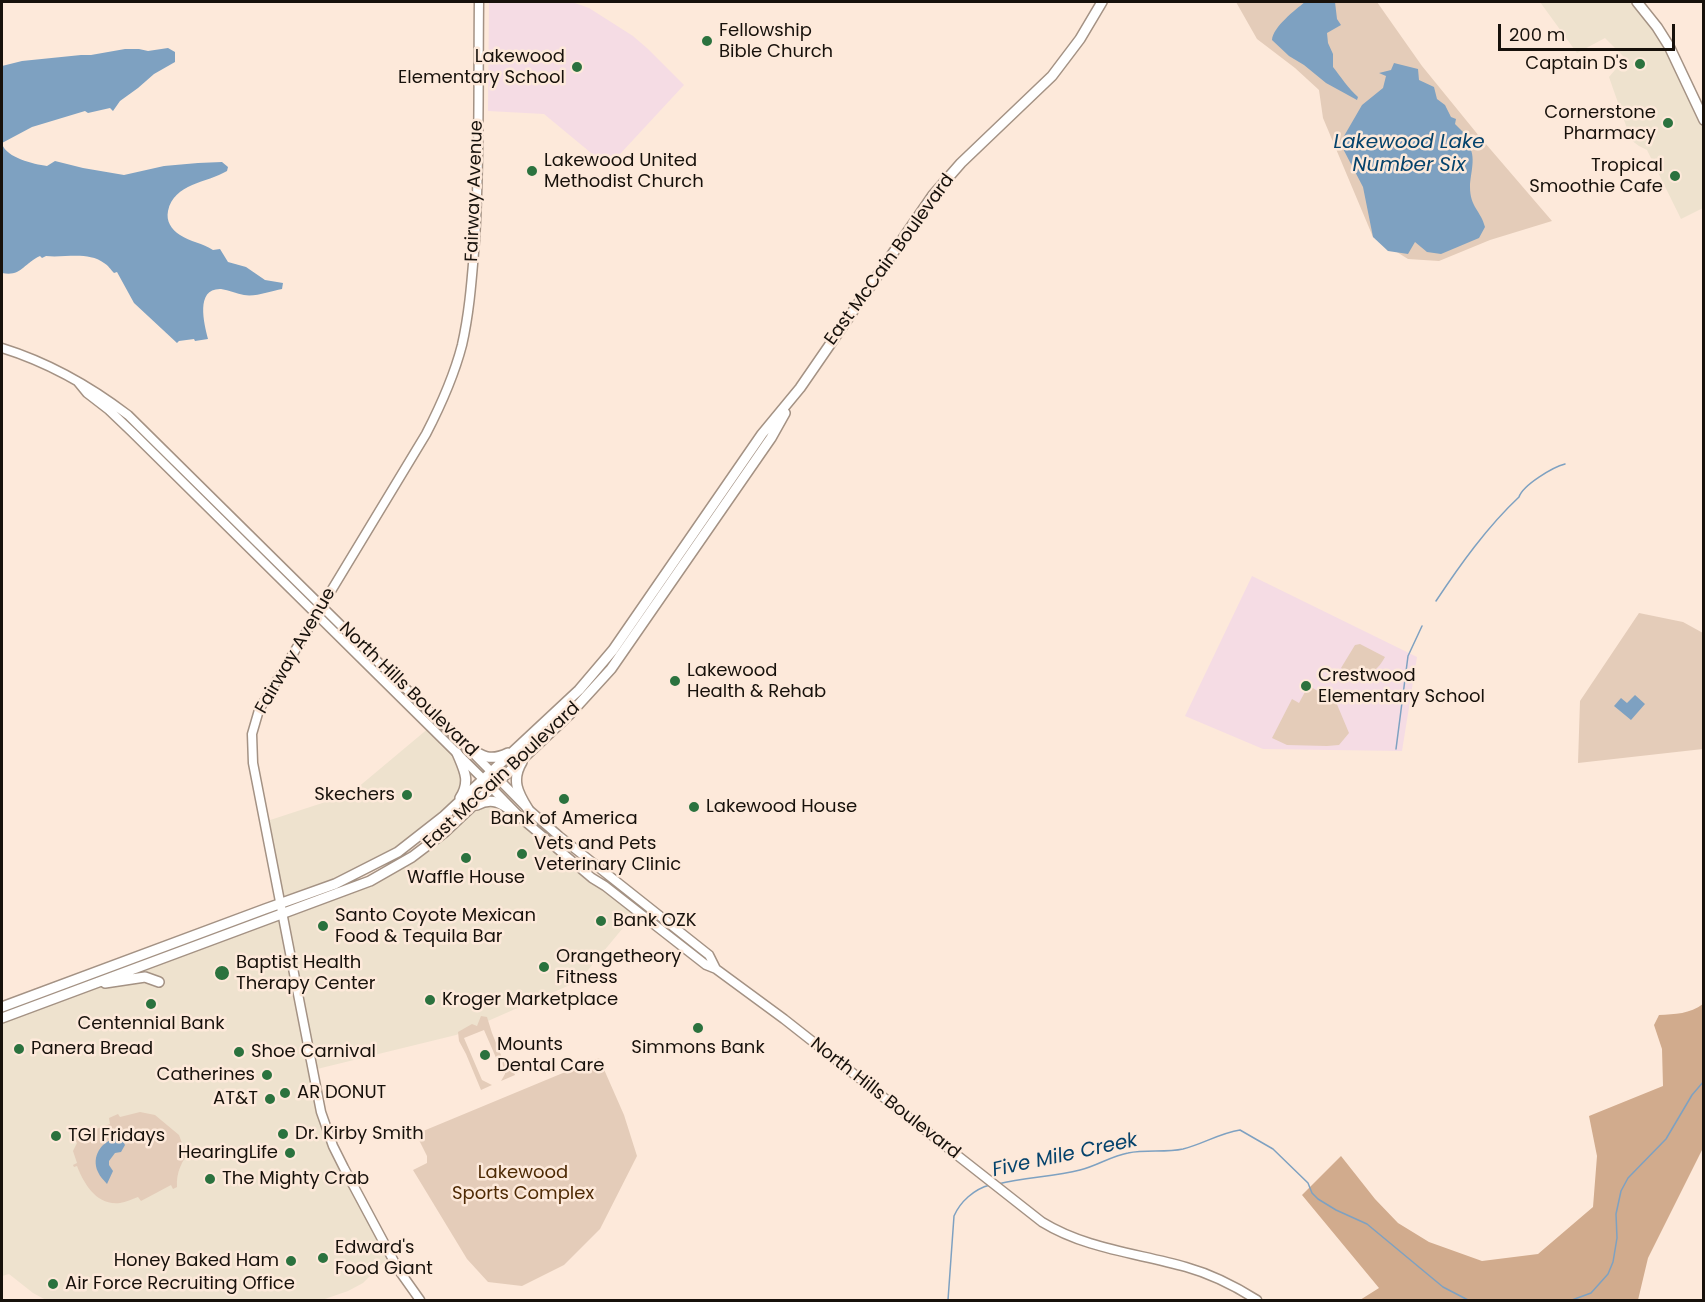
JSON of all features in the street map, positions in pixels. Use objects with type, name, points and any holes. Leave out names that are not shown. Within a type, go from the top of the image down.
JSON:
[{"type":"main road","name":"East McCain Boulevard","points":[[2,1018],[370,881],[425,849],[445,832],[585,699],[627,648],[771,438],[800,388],[933,195],[961,163],[1052,76],[1080,39],[1102,2]]},
{"type":"main road","points":[[1637,2],[1669,46],[1704,120]]},
{"type":"main road","name":"East McCain Boulevard","points":[[2,1007],[335,884],[398,852],[424,833],[488,776],[583,685],[613,650],[762,434],[800,388]]},
{"type":"main road","points":[[465,745],[489,758],[499,757],[519,746]]},
{"type":"main road","points":[[455,806],[463,794],[466,781],[466,772],[457,753]]},
{"type":"main road","points":[[524,758],[519,767],[516,783],[517,790],[528,809]]},
{"type":"main road","points":[[464,812],[492,800],[521,818]]},
{"type":"main road","points":[[91,985],[145,976],[159,982]]},
{"type":"street","name":"Fairway Avenue","points":[[420,1300],[399,1269],[344,1168],[321,1112],[253,763],[252,734],[259,710],[436,415],[462,345],[469,303],[477,211],[479,2]]},
{"type":"street","name":"North Hills Boulevard","points":[[2,348],[31,358],[78,382],[128,415],[457,753],[488,776]]},
{"type":"street","name":"North Hills Boulevard","points":[[319,610],[465,745],[521,818],[592,878],[706,965],[716,969],[784,1019],[1042,1222],[1072,1238],[1195,1270],[1220,1280],[1257,1300]]},
{"type":"street","name":"North Hills Boulevard","points":[[495,784],[709,955],[716,969]]},
{"type":"shaded area","name":"Lakewood Elementary School","points":[[489,2],[572,2],[589,8],[633,36],[684,85],[608,167],[544,114],[488,111]]},
{"type":"shaded area","points":[[1540,2],[1638,2],[1676,59],[1703,128],[1703,208],[1681,219],[1647,150],[1631,140],[1609,77],[1625,58],[1605,38],[1577,53]]},
{"type":"shaded area","name":"Crestwood Elementary School","points":[[1252,576],[1417,657],[1402,751],[1263,749],[1185,716]]},
{"type":"shaded area","points":[[430,727],[454,750],[466,781],[463,794],[398,852],[280,904],[264,822],[350,794]]},
{"type":"shaded area","points":[[486,801],[501,804],[637,911],[579,981],[456,1035],[313,1070],[323,1120],[391,1255],[363,1283],[322,1300],[46,1300],[9,1274],[2,1276],[2,1018],[398,865]]},
{"type":"shaded area","points":[[1703,1004],[1703,1148],[1648,1258],[1638,1300],[1360,1300],[1379,1288],[1302,1195],[1341,1156],[1375,1199],[1398,1223],[1429,1242],[1482,1261],[1538,1254],[1593,1207],[1597,1156],[1589,1116],[1663,1086],[1662,1049],[1654,1025],[1659,1015],[1688,1012]]},
{"type":"green space","points":[[1236,2],[1377,2],[1422,66],[1552,221],[1490,240],[1439,261],[1408,259],[1373,237],[1323,118],[1319,90],[1257,39]]},
{"type":"green space","points":[[1639,613],[1683,622],[1703,633],[1703,749],[1578,763],[1580,701]]},
{"type":"green space","points":[[1360,644],[1385,657],[1372,672],[1361,675],[1341,668],[1355,645]]},
{"type":"green space","points":[[1311,687],[1336,702],[1349,733],[1339,745],[1287,745],[1272,738],[1292,699],[1299,703],[1306,690]]},
{"type":"green space","points":[[481,1016],[487,1017],[507,1070],[513,1070],[515,1075],[501,1081],[505,1071],[497,1060],[484,1030],[464,1038],[482,1080],[492,1085],[481,1090],[459,1041],[458,1032],[472,1024],[477,1026]]},
{"type":"green space","name":"Lakewood Sports Complex","points":[[599,1058],[624,1115],[637,1156],[600,1229],[564,1265],[522,1286],[488,1282],[467,1259],[413,1170],[427,1163],[427,1156],[416,1134]]},
{"type":"green space","points":[[140,1112],[155,1115],[179,1135],[183,1146],[191,1149],[180,1167],[177,1187],[173,1189],[171,1185],[141,1201],[138,1197],[120,1203],[105,1201],[92,1192],[77,1166],[73,1165],[77,1163],[73,1151],[77,1143],[73,1136],[110,1124],[109,1118],[118,1114],[120,1117]]},
{"type":"water","points":[[1305,2],[1335,2],[1337,19],[1341,25],[1327,33],[1333,54],[1333,67],[1358,97],[1357,100],[1326,83],[1289,56],[1272,40],[1280,24]]},
{"type":"water","points":[[168,48],[175,52],[175,62],[154,74],[120,101],[113,111],[110,108],[88,113],[85,111],[32,127],[2,143],[2,66],[22,61],[91,55],[125,49],[148,51]]},
{"type":"water","name":"Lakewood Lake Number Six","points":[[1394,63],[1418,69],[1419,80],[1434,87],[1437,99],[1445,105],[1451,117],[1456,119],[1455,124],[1463,132],[1464,142],[1471,151],[1473,163],[1470,194],[1485,227],[1479,238],[1441,254],[1427,252],[1415,242],[1408,254],[1388,251],[1373,237],[1363,187],[1340,143],[1362,105],[1383,88],[1386,76],[1379,73],[1391,70]]},
{"type":"water","points":[[2,144],[15,157],[35,164],[47,166],[55,161],[124,175],[164,166],[222,162],[228,167],[227,171],[184,189],[171,202],[168,211],[170,224],[184,237],[213,250],[220,249],[228,262],[246,267],[265,280],[283,283],[282,289],[258,295],[221,289],[213,290],[207,294],[203,308],[208,339],[177,343],[134,303],[117,272],[114,273],[98,259],[84,256],[46,256],[42,258],[40,256],[14,273],[2,273]]},
{"type":"water","points":[[1635,695],[1645,704],[1631,720],[1614,706],[1621,698],[1627,703]]},
{"type":"water","points":[[117,1138],[122,1139],[125,1145],[121,1152],[115,1153],[109,1161],[113,1171],[107,1184],[98,1172],[97,1155],[106,1142]]},
{"type":"waterway","points":[[1436,601],[1475,547],[1526,487],[1546,473],[1565,464]]},
{"type":"waterway","points":[[1396,749],[1408,656],[1422,626]]},
{"type":"waterway","name":"Five Mile Creek","points":[[1572,1300],[1591,1293],[1608,1274],[1613,1262],[1617,1238],[1616,1214],[1621,1191],[1628,1178],[1666,1139],[1692,1095],[1704,1081]]},
{"type":"waterway","name":"Five Mile Creek","points":[[998,1184],[1080,1170],[1128,1153],[1183,1149],[1240,1130],[1273,1149],[1308,1183],[1312,1193],[1318,1199],[1367,1224],[1443,1287],[1468,1300]]},
{"type":"waterway","name":"Five Mile Creek","points":[[948,1300],[954,1216],[968,1197],[990,1185]]},
{"type":"place","name":"Fellowship Bible Church","points":[[707,41]]},
{"type":"place","name":"Captain D's","points":[[1640,64]]},
{"type":"place","name":"Lakewood Elementary School","points":[[577,67]]},
{"type":"place","name":"Cornerstone Pharmacy","points":[[1668,123]]},
{"type":"place","name":"Lakewood United Methodist Church","points":[[532,171]]},
{"type":"place","name":"Tropical Smoothie Cafe","points":[[1675,176]]},
{"type":"place","name":"Lakewood Health & Rehab","points":[[675,681]]},
{"type":"place","name":"Crestwood Elementary School","points":[[1306,686]]},
{"type":"place","name":"Skechers","points":[[407,795]]},
{"type":"place","name":"Bank of America","points":[[564,799]]},
{"type":"place","name":"Lakewood House","points":[[694,807]]},
{"type":"place","name":"Vets and Pets Veterinary Clinic","points":[[522,854]]},
{"type":"place","name":"Waffle House","points":[[466,858]]},
{"type":"place","name":"Bank OZK","points":[[601,921]]},
{"type":"place","name":"Santo Coyote Mexican Food & Tequila Bar","points":[[323,926]]},
{"type":"place","name":"Orangetheory Fitness","points":[[544,967]]},
{"type":"place","name":"Baptist Health Therapy Center","points":[[222,973]]},
{"type":"place","name":"Kroger Marketplace","points":[[430,1000]]},
{"type":"place","name":"Centennial Bank","points":[[151,1004]]},
{"type":"place","name":"Simmons Bank","points":[[698,1028]]},
{"type":"place","name":"Panera Bread","points":[[19,1049]]},
{"type":"place","name":"Shoe Carnival","points":[[239,1052]]},
{"type":"place","name":"Mounts Dental Care","points":[[485,1055]]},
{"type":"place","name":"Catherines","points":[[267,1075]]},
{"type":"place","name":"AR DONUT","points":[[285,1093]]},
{"type":"place","name":"AT&T","points":[[270,1099]]},
{"type":"place","name":"Dr. Kirby Smith","points":[[283,1134]]},
{"type":"place","name":"TGI Fridays","points":[[56,1136]]},
{"type":"place","name":"HearingLife","points":[[290,1153]]},
{"type":"place","name":"The Mighty Crab","points":[[210,1179]]},
{"type":"place","name":"Edward's Food Giant","points":[[323,1258]]},
{"type":"place","name":"Honey Baked Ham","points":[[291,1261]]},
{"type":"place","name":"Air Force Recruiting Office","points":[[53,1284]]}]
